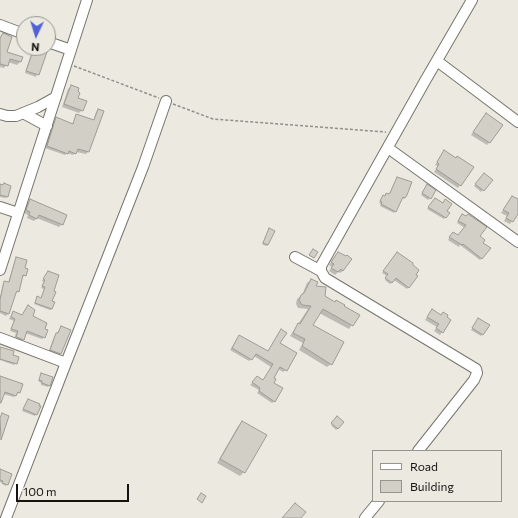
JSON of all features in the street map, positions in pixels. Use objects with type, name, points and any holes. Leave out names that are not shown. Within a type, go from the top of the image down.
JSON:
[{"type":"street","points":[[0,270],[87,0]]},
{"type":"street","points":[[321,271],[321,266],[472,0]]},
{"type":"street","points":[[0,25],[16,31]]},
{"type":"street","points":[[56,45],[71,50]]},
{"type":"street","points":[[437,61],[518,122]]},
{"type":"street","points":[[0,114],[11,116],[24,113],[56,97]]},
{"type":"street","points":[[6,518],[143,167],[166,101]]},
{"type":"street","points":[[24,113],[47,126]]},
{"type":"street","points":[[388,148],[518,242]]},
{"type":"street","points":[[0,207],[18,213]]},
{"type":"street","points":[[295,257],[321,271],[325,278],[476,369],[478,373],[474,380],[419,450]]},
{"type":"street","points":[[0,338],[66,363]]},
{"type":"street","points":[[365,518],[378,502]]},
{"type":"path","points":[[67,64],[213,119],[396,133]]},
{"type":"building","points":[[3,33],[12,37],[7,52],[23,57],[21,62],[10,59],[8,66],[0,64],[0,38]]},
{"type":"building","points":[[31,56],[46,56],[39,75],[26,71]]},
{"type":"building","points":[[71,85],[79,88],[78,91],[80,93],[78,98],[87,101],[83,111],[64,104]]},
{"type":"building","points":[[98,109],[104,111],[89,152],[78,149],[76,154],[69,151],[68,154],[47,146],[56,117],[73,124],[76,114],[94,120]]},
{"type":"building","points":[[486,113],[503,125],[490,143],[473,132]]},
{"type":"building","points":[[444,150],[474,167],[461,186],[436,169],[439,164],[437,162]]},
{"type":"building","points":[[484,173],[493,180],[484,191],[475,184]]},
{"type":"building","points":[[397,177],[412,182],[407,195],[405,198],[403,197],[396,212],[381,204],[382,202],[380,201],[383,195],[385,196],[386,193],[390,193]]},
{"type":"building","points":[[4,183],[11,186],[8,197],[0,195],[0,184],[3,185]]},
{"type":"building","points":[[427,184],[436,190],[431,199],[422,193]]},
{"type":"building","points":[[512,196],[518,199],[518,214],[513,222],[506,218],[509,213],[503,210]]},
{"type":"building","points":[[435,198],[443,203],[445,199],[452,204],[447,211],[450,213],[446,218],[428,207]]},
{"type":"building","points":[[30,199],[67,215],[63,225],[39,215],[37,219],[29,215],[30,212],[26,210]]},
{"type":"building","points":[[462,214],[466,216],[468,214],[487,227],[480,236],[485,240],[483,243],[491,248],[482,259],[463,244],[462,245],[449,237],[453,232],[458,235],[466,225],[458,221]]},
{"type":"building","points":[[269,228],[275,231],[268,245],[263,243]]},
{"type":"building","points":[[313,249],[318,252],[314,258],[309,255]]},
{"type":"building","points":[[338,252],[346,256],[347,255],[352,259],[343,271],[341,269],[338,272],[331,268],[334,264],[331,262]]},
{"type":"building","points":[[397,252],[413,263],[413,265],[419,270],[416,275],[418,276],[409,288],[396,278],[392,283],[385,278],[388,274],[383,271]]},
{"type":"building","points":[[16,257],[27,260],[25,268],[28,269],[26,276],[23,275],[19,292],[17,291],[16,293],[9,314],[0,311],[0,300],[4,281],[9,282]]},
{"type":"building","points":[[48,271],[59,275],[54,291],[56,292],[52,301],[55,302],[52,309],[35,303],[37,296],[41,298],[45,287],[42,286],[45,280],[43,279]]},
{"type":"building","points":[[311,279],[318,282],[316,286],[326,287],[325,296],[335,302],[336,300],[360,315],[353,326],[323,309],[313,325],[344,342],[332,365],[302,346],[305,339],[293,333],[298,323],[300,324],[311,306],[302,305],[299,300]]},
{"type":"building","points":[[28,305],[35,310],[33,316],[47,323],[45,329],[48,330],[45,338],[27,331],[24,340],[16,337],[18,331],[11,329],[15,319],[11,317],[13,311],[22,315]]},
{"type":"building","points":[[432,309],[441,315],[443,312],[448,315],[447,317],[451,320],[443,333],[436,328],[439,324],[427,317]]},
{"type":"building","points":[[478,318],[490,325],[483,335],[472,328]]},
{"type":"building","points":[[61,326],[71,330],[61,354],[50,350],[56,333],[58,333]]},
{"type":"building","points":[[281,329],[287,333],[280,343],[297,353],[287,371],[280,367],[274,378],[276,379],[274,383],[283,388],[275,402],[259,391],[260,388],[252,382],[257,376],[263,380],[273,364],[256,354],[252,360],[232,348],[239,335],[268,351]]},
{"type":"building","points":[[0,347],[14,351],[13,355],[19,357],[17,364],[0,359]]},
{"type":"building","points":[[41,373],[53,377],[50,386],[39,380]]},
{"type":"building","points":[[0,376],[23,384],[20,393],[18,392],[16,396],[5,392],[1,403],[0,403]]},
{"type":"building","points":[[28,399],[40,404],[39,406],[41,406],[37,415],[23,409]]},
{"type":"building","points":[[2,413],[9,416],[1,440],[0,418]]},
{"type":"building","points":[[337,416],[344,422],[338,429],[331,423]]},
{"type":"building","points":[[242,421],[267,435],[245,473],[220,459]]},
{"type":"building","points":[[0,469],[12,474],[8,485],[2,483],[3,481],[0,480]]},
{"type":"building","points":[[201,493],[206,496],[202,503],[197,499]]},
{"type":"building","points":[[295,503],[306,512],[301,518],[282,518]]}]
